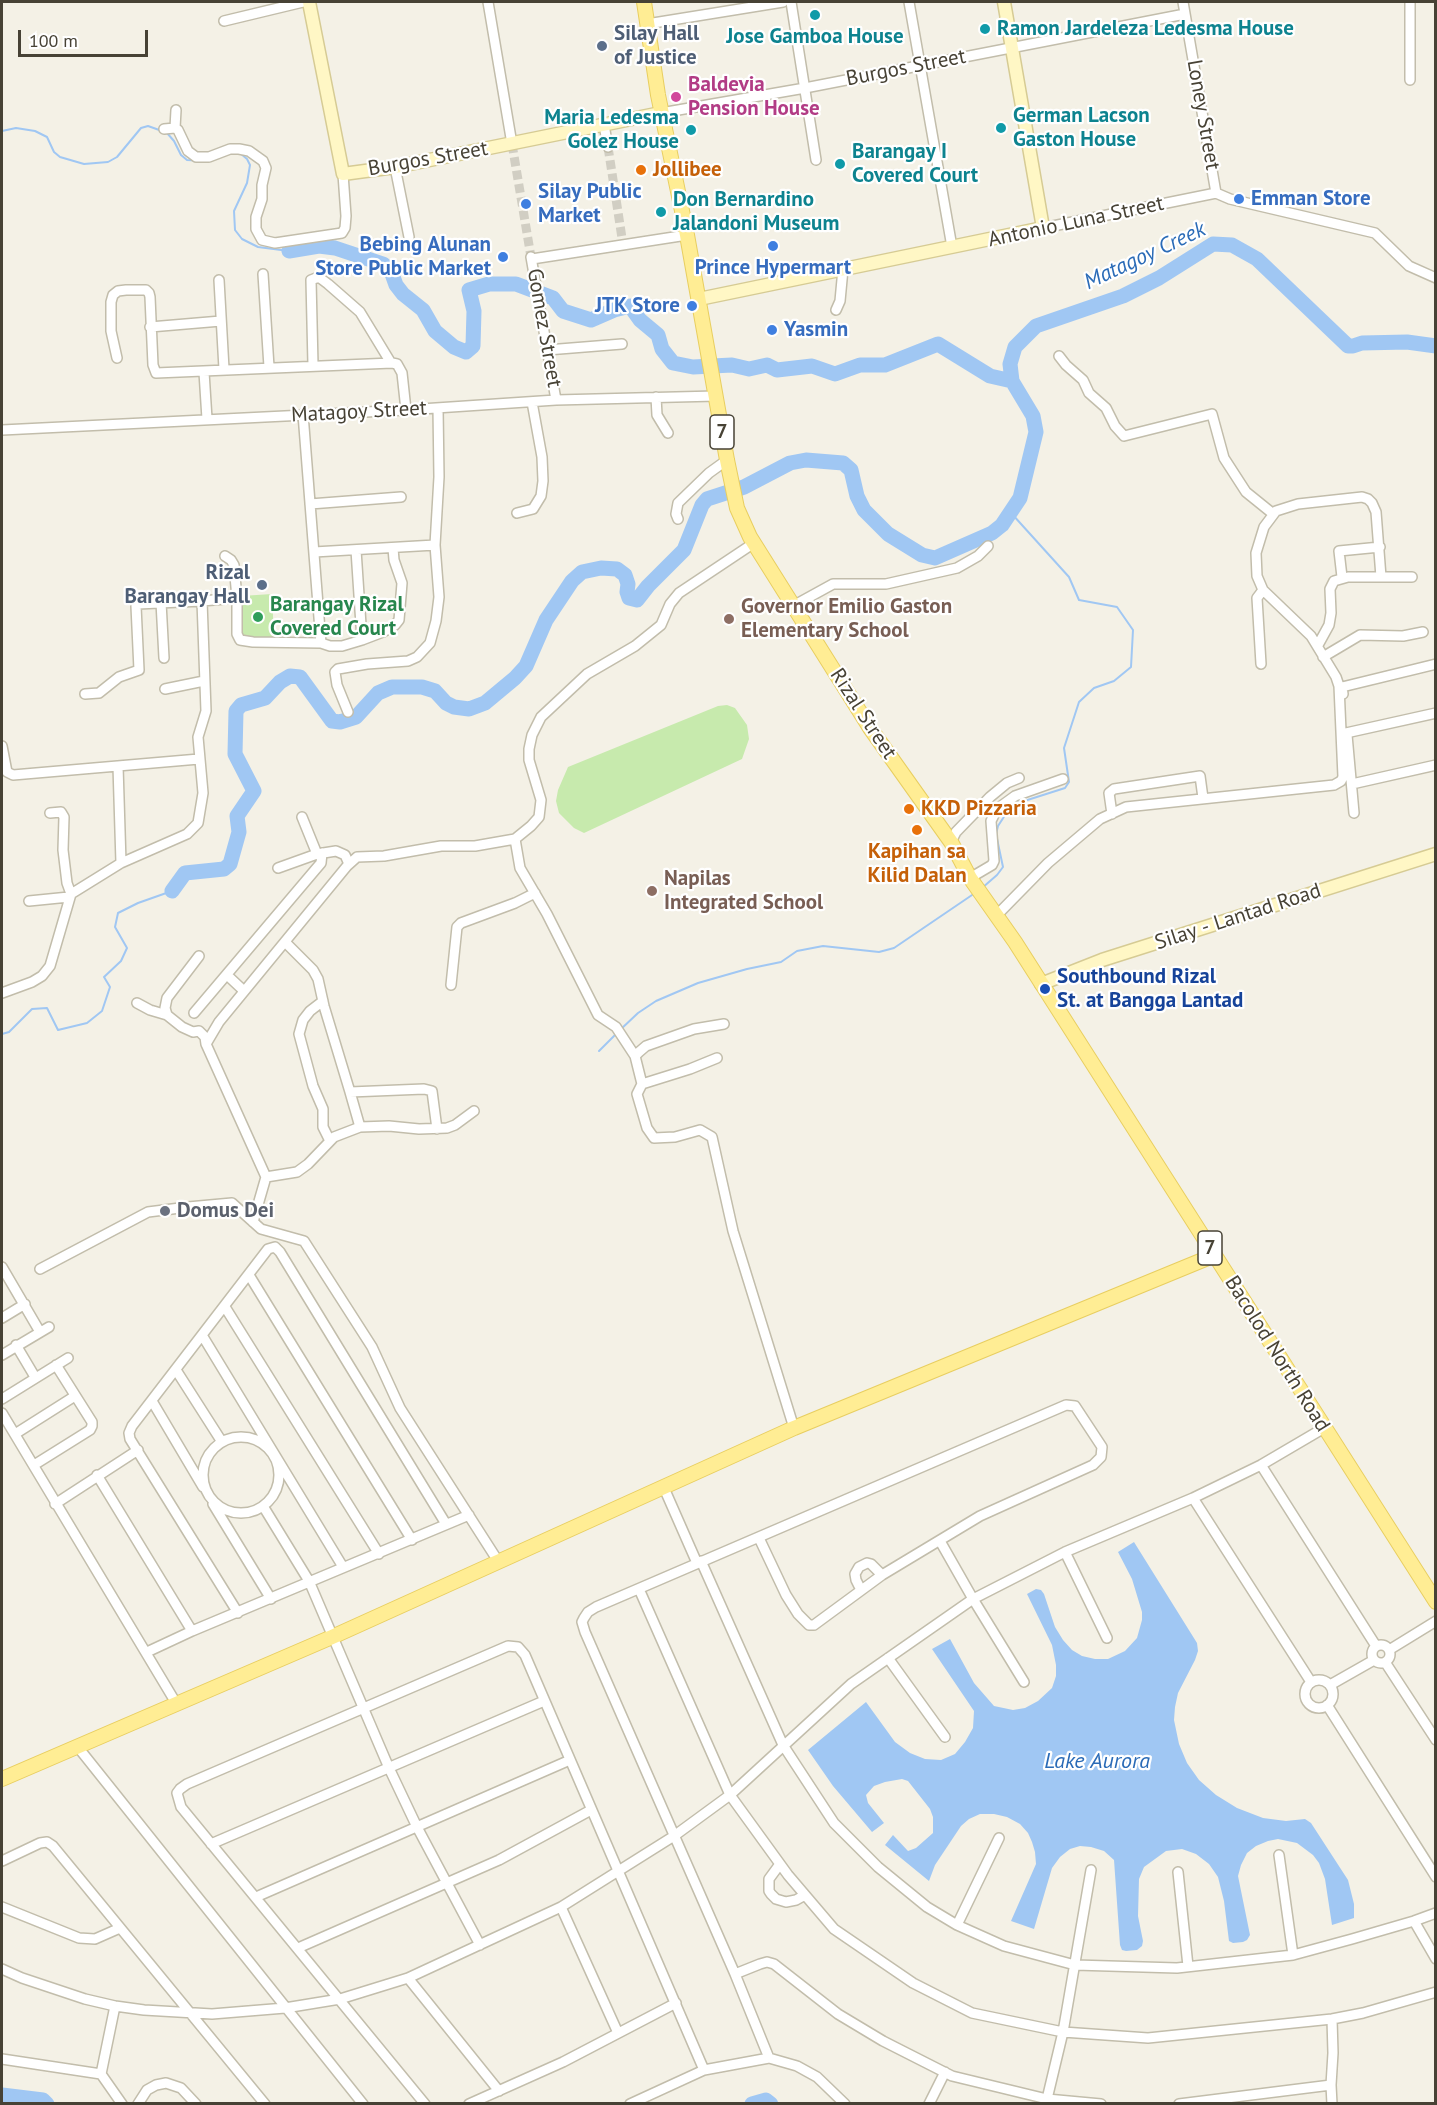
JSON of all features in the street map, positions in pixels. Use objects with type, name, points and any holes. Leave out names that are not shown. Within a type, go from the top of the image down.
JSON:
[{"type":"main road","name":"Rizal Street","points":[[644,2],[661,113],[687,235],[737,508],[754,543],[870,728],[951,842],[971,880],[982,895]]},
{"type":"main road","name":"Bacolod North Road","points":[[982,895],[998,915],[1436,1602]]},
{"type":"main road","points":[[2,1779],[332,1637],[794,1428],[1215,1256]]},
{"type":"street","points":[[224,21],[303,2]]},
{"type":"street","points":[[176,110],[175,128],[188,151],[196,157],[209,158],[230,149],[239,149],[263,161],[266,168],[262,199],[256,217],[256,229],[262,240],[275,243],[343,231],[346,216],[343,174],[309,2]]},
{"type":"street","points":[[488,2],[512,144]]},
{"type":"street","points":[[647,24],[783,2]]},
{"type":"street","points":[[791,2],[816,160]]},
{"type":"street","points":[[909,2],[952,247]]},
{"type":"street","points":[[1004,2],[1043,228]]},
{"type":"street","name":"Loney Street","points":[[1183,2],[1216,193]]},
{"type":"street","points":[[1410,2],[1410,80]]},
{"type":"street","name":"Burgos Street","points":[[343,174],[395,167],[661,113],[805,88],[1185,14]]},
{"type":"street","points":[[604,125],[608,147]]},
{"type":"street","points":[[165,129],[175,128]]},
{"type":"street","points":[[395,167],[410,237]]},
{"type":"street","name":"Antonio Luna Street","points":[[699,299],[1216,193],[1230,199],[1375,233],[1409,266],[1436,278]]},
{"type":"street","name":"Gomez Street","points":[[556,400],[537,300],[532,258],[623,242],[687,235]]},
{"type":"street","points":[[836,310],[840,301],[843,269]]},
{"type":"street","points":[[263,274],[269,367]]},
{"type":"street","points":[[313,365],[311,280],[316,278],[328,284],[360,312],[391,363]]},
{"type":"street","points":[[219,280],[224,369]]},
{"type":"street","points":[[117,358],[111,331],[113,295],[118,291],[146,290],[149,292],[153,365],[156,373],[391,363],[397,364],[402,373],[406,410]]},
{"type":"street","points":[[150,327],[221,321]]},
{"type":"street","points":[[547,350],[622,344]]},
{"type":"street","points":[[1059,356],[1083,380],[1089,393],[1106,408],[1115,426],[1124,436],[1212,414],[1224,458],[1246,492],[1272,513]]},
{"type":"street","points":[[204,372],[207,419]]},
{"type":"street","name":"Matagoy Street","points":[[2,430],[406,410],[556,400],[716,396]]},
{"type":"street","points":[[656,398],[657,415],[668,433]]},
{"type":"street","points":[[517,513],[533,509],[541,496],[542,458],[532,402]]},
{"type":"street","points":[[348,712],[337,685],[335,672],[338,669],[408,661],[417,657],[430,643],[438,608],[435,545],[439,477],[438,408]]},
{"type":"street","points":[[303,414],[321,643]]},
{"type":"street","points":[[678,519],[676,514],[678,503],[709,473],[727,460]]},
{"type":"street","points":[[310,504],[401,497]]},
{"type":"street","points":[[998,915],[1048,863],[1100,819],[1126,807],[1334,785],[1341,781],[1343,777],[1339,686],[1336,677],[1318,645],[1263,590],[1257,576],[1256,553],[1264,527],[1272,513],[1298,504],[1362,497],[1368,499],[1376,512],[1381,577]]},
{"type":"street","points":[[1338,539],[1342,577]]},
{"type":"street","points":[[206,1044],[219,1022],[244,991],[357,857],[384,856],[441,846],[475,846],[514,839],[531,826],[539,817],[541,800],[529,760],[529,749],[532,735],[541,717],[587,674],[635,646],[661,625],[670,604],[679,593],[754,543]]},
{"type":"street","points":[[314,552],[435,545]]},
{"type":"street","points":[[793,606],[833,584],[886,584],[957,568],[978,556],[988,546]]},
{"type":"street","points":[[1339,551],[1380,547]]},
{"type":"street","points":[[225,556],[234,565],[237,634],[240,640],[342,646],[395,625],[401,615],[402,583],[394,560],[393,548]]},
{"type":"street","points":[[356,550],[362,640]]},
{"type":"street","points":[[1318,645],[1331,620],[1330,589],[1334,581],[1342,577],[1412,576]]},
{"type":"street","points":[[1261,664],[1257,598],[1263,590]]},
{"type":"street","points":[[85,694],[99,693],[119,677],[139,670],[136,606],[140,603],[237,598]]},
{"type":"street","points":[[29,901],[70,896],[121,863],[187,834],[198,823],[202,793],[199,732],[206,711],[202,601]]},
{"type":"street","points":[[161,602],[164,658]]},
{"type":"street","points":[[1323,657],[1360,635],[1403,636],[1423,632]]},
{"type":"street","points":[[1354,813],[1342,687],[1436,664]]},
{"type":"street","points":[[165,689],[204,681]]},
{"type":"street","points":[[1346,733],[1436,713]]},
{"type":"street","points":[[2,746],[5,768],[9,774],[199,759]]},
{"type":"street","points":[[1352,784],[1436,765]]},
{"type":"street","points":[[118,766],[121,863]]},
{"type":"street","points":[[1112,813],[1109,793],[1114,789],[1200,776],[1203,798]]},
{"type":"street","points":[[951,842],[956,832],[990,797],[1007,783],[1019,778]]},
{"type":"street","points":[[971,880],[994,861],[991,821],[997,809],[1015,796],[1063,779]]},
{"type":"street","points":[[2,993],[32,982],[42,976],[50,966],[70,896],[63,850],[64,817],[61,813],[50,813]]},
{"type":"street","points":[[194,1013],[321,863],[319,853],[302,817]]},
{"type":"street","points":[[514,839],[520,868],[526,882],[535,893],[597,1015],[616,1027],[635,1056],[642,1084],[637,1094],[647,1128],[654,1137],[675,1137],[700,1130],[712,1137],[733,1230],[794,1428]]},
{"type":"street","points":[[278,868],[319,853],[340,851],[345,855],[349,864]]},
{"type":"street","name":"Silay - Lantad Road","points":[[1041,984],[1102,960],[1436,854]]},
{"type":"street","points":[[451,985],[457,927],[461,923],[516,903],[535,893]]},
{"type":"street","points":[[285,942],[313,970],[318,979],[360,1127]]},
{"type":"street","points":[[167,1015],[166,998],[199,956]]},
{"type":"street","points":[[227,975],[244,991]]},
{"type":"street","points":[[323,1001],[303,1020],[299,1034],[313,1086],[323,1108],[323,1127],[330,1141]]},
{"type":"street","points":[[137,1003],[167,1015],[182,1027],[199,1032],[205,1037],[206,1044],[266,1177],[253,1222]]},
{"type":"street","points":[[635,1056],[646,1046],[657,1042],[694,1029],[724,1024]]},
{"type":"street","points":[[642,1084],[717,1058]]},
{"type":"street","points":[[350,1092],[429,1089],[435,1105],[437,1129]]},
{"type":"street","points":[[266,1177],[297,1172],[341,1133],[360,1127],[437,1129],[455,1125],[474,1111]]},
{"type":"street","points":[[40,1269],[148,1212],[228,1203],[234,1205],[261,1229],[306,1242],[372,1347],[400,1408],[498,1562]]},
{"type":"street","points":[[238,1613],[130,1439],[129,1433],[268,1249],[274,1247],[280,1252],[446,1524]]},
{"type":"street","points":[[2,1267],[5,1280],[44,1329],[2,1355]]},
{"type":"street","points":[[249,1275],[412,1540]]},
{"type":"street","points":[[2,1318],[25,1305]]},
{"type":"street","points":[[225,1307],[379,1554]]},
{"type":"street","points":[[202,1335],[343,1567]]},
{"type":"street","points":[[16,1345],[34,1377]]},
{"type":"street","points":[[2,1399],[34,1377],[68,1358]]},
{"type":"street","points":[[34,1465],[93,1426],[56,1365]]},
{"type":"street","points":[[176,1370],[222,1442]]},
{"type":"street","points":[[15,1434],[75,1396]]},
{"type":"street","points":[[152,1401],[271,1599]]},
{"type":"street","points":[[759,1538],[786,1595],[798,1614],[809,1625],[820,1622],[882,1575],[980,1516],[1098,1461],[1102,1447],[1075,1406],[1066,1405],[699,1562],[592,1610],[582,1622],[735,1974],[769,2058]]},
{"type":"street","points":[[2,1413],[176,1703]]},
{"type":"street","points":[[2,1969],[85,1999],[115,2006],[212,2014],[285,2008],[340,1999],[408,1978],[561,1907],[675,1836],[730,1794],[851,1684],[973,1599],[1065,1552],[1193,1498],[1261,1465],[1324,1428]]},
{"type":"street","points":[[238,1437],[251,1438],[263,1443],[273,1452],[279,1475],[277,1487],[272,1497],[263,1506],[241,1513],[229,1511],[208,1496],[203,1470],[207,1458],[222,1442],[238,1437]]},
{"type":"street","points":[[54,1502],[138,1450]]},
{"type":"street","points":[[1261,1465],[1376,1646]]},
{"type":"street","points":[[97,1475],[192,1631]]},
{"type":"street","points":[[664,1488],[783,1745],[834,1823],[863,1853],[927,1907],[957,1925],[1004,1946],[1075,1965],[1177,1968],[1293,1954],[1436,1913]]},
{"type":"street","points":[[1193,1498],[1311,1682]]},
{"type":"street","points":[[263,1506],[309,1581],[389,1768],[417,1827],[480,1945]]},
{"type":"street","points":[[147,1652],[309,1581],[469,1515]]},
{"type":"street","points":[[940,1541],[1023,1682]]},
{"type":"street","points":[[1065,1552],[1107,1638]]},
{"type":"street","points":[[861,1590],[855,1574],[858,1567],[867,1563],[871,1564],[882,1575]]},
{"type":"street","points":[[639,1589],[730,1794],[780,1864],[834,1929],[913,1983],[972,2013],[1063,2032],[1148,2038],[1332,2019],[1363,2013],[1436,1992]]},
{"type":"street","points":[[1389,1650],[1436,1621]]},
{"type":"street","points":[[1376,1646],[1382,1645],[1389,1650]]},
{"type":"street","points":[[425,2103],[211,1844],[178,1803],[176,1797],[180,1789],[362,1707],[508,1646],[515,1646],[525,1655],[704,2070]]},
{"type":"street","points":[[1376,1646],[1372,1653],[1374,1660],[1379,1663],[1385,1662],[1389,1656],[1389,1650]]},
{"type":"street","points":[[888,1658],[945,1737]]},
{"type":"street","points":[[1330,1685],[1374,1660]]},
{"type":"street","points":[[1385,1662],[1436,1740]]},
{"type":"street","points":[[1322,1680],[1330,1685],[1333,1696],[1327,1705],[1317,1707],[1308,1702],[1306,1691],[1311,1682],[1322,1680]]},
{"type":"street","points":[[211,1844],[544,1701]]},
{"type":"street","points":[[1327,1705],[1436,1877]]},
{"type":"street","points":[[77,1746],[363,2103]]},
{"type":"street","points":[[256,1897],[570,1760]]},
{"type":"street","points":[[298,1948],[499,1860],[591,1810]]},
{"type":"street","points":[[957,1925],[999,1839]]},
{"type":"street","points":[[2,1861],[32,1846],[46,1842],[53,1846],[265,2103]]},
{"type":"street","points":[[1279,1855],[1293,1954]]},
{"type":"street","points":[[780,1864],[769,1879],[769,1890],[773,1897],[786,1902],[805,1895]]},
{"type":"street","points":[[1047,2099],[1063,2032],[1091,1869]]},
{"type":"street","points":[[1178,1872],[1188,1966]]},
{"type":"street","points":[[2,1907],[79,1938],[95,1939],[120,1928]]},
{"type":"street","points":[[561,1907],[618,2033]]},
{"type":"street","points":[[1414,1921],[1436,1959]]},
{"type":"street","points":[[735,1974],[767,1962],[774,1964],[838,2014],[883,2041],[952,2076],[1047,2099],[1101,2103]]},
{"type":"street","points":[[408,1978],[499,2091]]},
{"type":"street","points":[[469,2103],[563,2062],[676,2003]]},
{"type":"street","points":[[101,2074],[115,2006]]},
{"type":"street","points":[[1332,2019],[1332,2103]]},
{"type":"street","points":[[630,2103],[704,2070],[769,2058],[797,2066],[817,2077],[845,2103]]},
{"type":"street","points":[[2,2060],[101,2074],[122,2103]]},
{"type":"street","points":[[929,2103],[945,2072]]},
{"type":"street","points":[[138,2103],[147,2090],[166,2083],[181,2088],[196,2103]]},
{"type":"street","points":[[1179,2103],[1331,2085]]},
{"type":"green space","name":"Barangay Rizal Covered Court","points":[[272,594],[274,638],[243,640],[241,596]]},
{"type":"green space","points":[[727,705],[735,708],[747,725],[749,739],[742,759],[584,833],[574,828],[559,813],[556,801],[558,790],[568,767],[718,706]]},
{"type":"water","name":"Lake Aurora","points":[[1134,1542],[1197,1643],[1198,1651],[1195,1660],[1178,1693],[1175,1707],[1174,1720],[1179,1744],[1187,1763],[1199,1780],[1216,1795],[1237,1808],[1263,1818],[1286,1821],[1305,1819],[1311,1823],[1348,1880],[1354,1904],[1354,1918],[1332,1925],[1325,1879],[1319,1863],[1313,1855],[1297,1843],[1278,1839],[1256,1846],[1247,1853],[1241,1865],[1238,1876],[1250,1935],[1243,1942],[1229,1941],[1224,1901],[1218,1877],[1209,1864],[1196,1854],[1182,1849],[1166,1851],[1144,1867],[1139,1879],[1138,1916],[1143,1941],[1142,1946],[1137,1950],[1122,1950],[1120,1945],[1114,1860],[1104,1851],[1091,1847],[1080,1846],[1070,1849],[1052,1868],[1034,1929],[1011,1921],[1036,1864],[1032,1842],[1020,1824],[1007,1817],[994,1814],[980,1814],[969,1819],[961,1826],[935,1865],[929,1881],[885,1845],[893,1835],[908,1851],[916,1848],[933,1833],[933,1817],[930,1809],[908,1781],[902,1779],[885,1782],[874,1786],[866,1795],[868,1803],[884,1823],[872,1832],[833,1786],[808,1750],[866,1702],[895,1742],[910,1753],[925,1759],[941,1760],[955,1754],[973,1728],[974,1711],[932,1649],[950,1639],[974,1683],[994,1706],[1013,1710],[1025,1708],[1038,1701],[1052,1688],[1056,1676],[1056,1665],[1052,1645],[1027,1594],[1036,1589],[1041,1590],[1044,1594],[1055,1627],[1072,1650],[1082,1656],[1095,1659],[1108,1659],[1125,1651],[1137,1638],[1142,1612],[1132,1579],[1118,1552]]},
{"type":"waterway","points":[[2,131],[16,128],[35,131],[47,137],[54,152],[60,157],[84,164],[108,162],[117,157],[141,128],[148,126],[162,131]]},
{"type":"waterway","points":[[167,133],[181,155],[187,160],[207,161]]},
{"type":"waterway","points":[[240,153],[250,165],[247,183],[234,211],[235,230],[242,239],[258,247],[289,251]]},
{"type":"waterway","name":"Matagoy Creek","points":[[172,891],[185,873],[224,869],[230,864],[239,832],[237,816],[254,791],[235,754],[236,711],[241,705],[265,698],[280,682],[290,676],[300,677],[332,721],[340,722],[356,717],[378,693],[392,687],[422,687],[435,691],[446,703],[454,707],[469,709],[485,703],[526,666],[546,620],[572,581],[582,572],[601,568],[617,569],[625,575],[629,598],[637,600],[684,550],[702,505],[707,499],[744,487],[790,463],[806,460],[843,463],[851,470],[857,496],[864,510],[888,534],[922,555],[935,558],[992,533],[1002,525],[1020,498],[1036,432],[1033,416],[1012,381],[1010,364],[1015,347],[1036,326],[1123,296],[1159,278],[1213,244],[1232,245],[1257,259],[1348,346],[1362,343],[1407,342],[1436,346]]},
{"type":"waterway","points":[[289,251],[319,246],[335,248],[383,264],[391,271],[396,285],[403,294],[423,310],[435,331],[454,347],[466,352],[473,346],[474,311],[469,290],[489,284],[516,284],[553,298],[563,311],[591,320],[630,306],[640,320],[658,335],[662,349],[673,363],[693,367],[732,365],[749,369],[767,365],[777,370],[812,366],[835,374],[860,365],[885,365],[938,344],[990,376],[1012,381]]},
{"type":"waterway","points":[[982,888],[1003,867],[996,834],[1007,812],[1018,803],[1065,788],[1069,782],[1064,748],[1079,702],[1094,688],[1114,681],[1131,667],[1133,630],[1117,607],[1079,600],[1069,577],[1012,514]]},
{"type":"waterway","name":"Matagoy Creek","points":[[2,1034],[9,1032],[32,1009],[47,1008],[58,1030],[87,1023],[102,1011],[110,987],[104,977],[121,961],[127,948],[115,927],[118,913],[172,891]]},
{"type":"waterway","points":[[620,1030],[638,1013],[656,1001],[698,983],[781,962],[797,951],[823,946],[879,952],[894,948],[975,893]]},
{"type":"waterway","points":[[599,1051],[616,1034]]},
{"type":"waterway","points":[[2,2095],[43,2100],[47,2104]]},
{"type":"waterway","points":[[752,2104],[766,2100],[771,2104]]},
{"type":"tunnel","points":[[512,144],[531,257]]},
{"type":"tunnel","points":[[608,147],[622,238]]},
{"type":"place","name":"Jose Gamboa House","points":[[815,15]]},
{"type":"place","name":"Ramon Jardeleza Ledesma House","points":[[985,29]]},
{"type":"place","name":"Silay Hall of Justice","points":[[602,46]]},
{"type":"place","name":"Baldevia Pension House","points":[[676,97]]},
{"type":"place","name":"German Lacson Gaston House","points":[[1001,128]]},
{"type":"place","name":"Maria Ledesma Golez House","points":[[691,130]]},
{"type":"place","name":"Barangay I Covered Court","points":[[840,164]]},
{"type":"place","name":"Jollibee","points":[[641,170]]},
{"type":"place","name":"Emman Store","points":[[1239,199]]},
{"type":"place","name":"Silay Public Market","points":[[526,204]]},
{"type":"place","name":"Don Bernardino Jalandoni Museum","points":[[661,212]]},
{"type":"place","name":"Prince Hypermart","points":[[773,246]]},
{"type":"place","name":"Bebing Alunan Store Public Market","points":[[503,257]]},
{"type":"place","name":"JTK Store","points":[[692,306]]},
{"type":"place","name":"Yasmin","points":[[772,330]]},
{"type":"place","name":"Rizal Barangay Hall","points":[[262,585]]},
{"type":"place","name":"Barangay Rizal Covered Court","points":[[258,617]]},
{"type":"place","name":"Governor Emilio Gaston Elementary School","points":[[729,619]]},
{"type":"place","name":"KKD Pizzaria","points":[[909,809]]},
{"type":"place","name":"Kapihan sa Kilid Dalan","points":[[917,830]]},
{"type":"place","name":"Napilas Integrated School","points":[[652,891]]},
{"type":"place","name":"Southbound Rizal St. at Bangga Lantad","points":[[1045,989]]},
{"type":"place","name":"Domus Dei","points":[[165,1211]]}]
